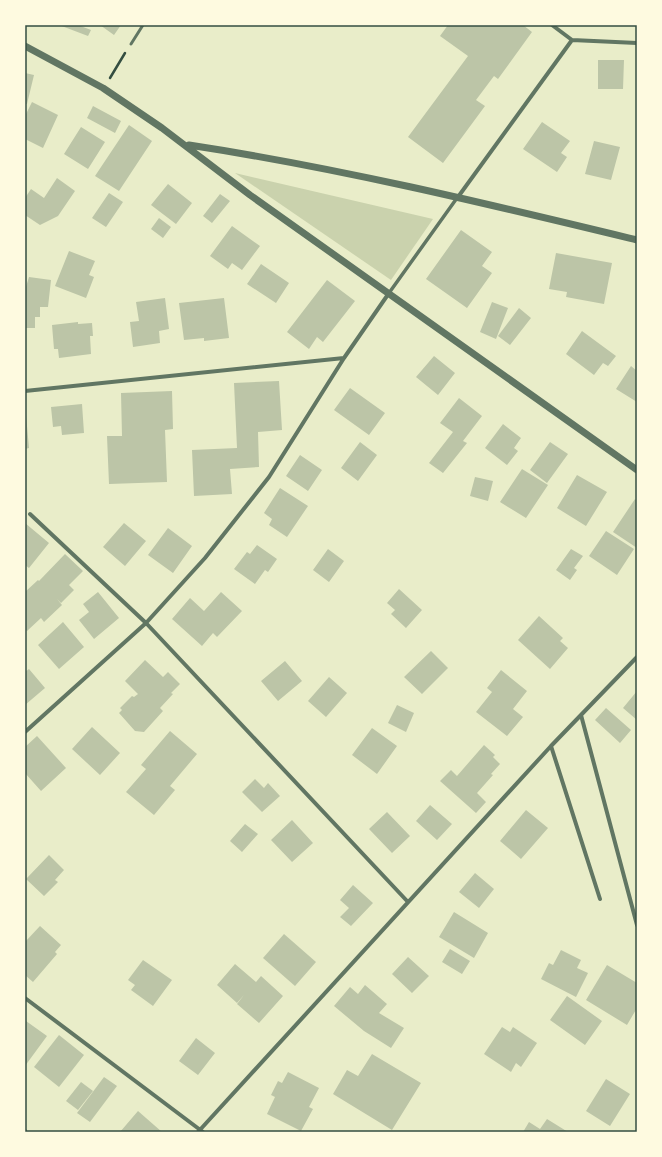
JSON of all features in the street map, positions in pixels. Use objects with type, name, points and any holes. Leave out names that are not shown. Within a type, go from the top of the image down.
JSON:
[{"type":"street","points":[[552,25],[572,40],[637,42]]},
{"type":"street","points":[[25,732],[146,623],[205,558],[269,477],[344,358],[389,293],[572,40]]},
{"type":"street","points":[[25,46],[103,88],[186,145],[250,195],[637,470]]},
{"type":"street","points":[[186,145],[329,170],[458,197],[637,240]]},
{"type":"street","points":[[25,391],[344,358]]},
{"type":"street","points":[[30,514],[146,623],[408,902]]},
{"type":"street","points":[[25,998],[200,1131],[551,746],[637,657]]},
{"type":"street","points":[[581,715],[637,925]]},
{"type":"street","points":[[551,746],[600,899]]},
{"type":"lane","points":[[131,44],[143,25]]},
{"type":"path","points":[[103,88],[131,44]]},
{"type":"green space","points":[[235,173],[433,219],[391,280]]},
{"type":"building","points":[[59,25],[78,25],[91,30],[88,36]]},
{"type":"building","points":[[100,25],[121,25],[114,35]]},
{"type":"building","points":[[448,25],[523,25],[532,32],[498,79],[494,76],[476,100],[485,106],[443,163],[408,137],[468,56],[440,36]]},
{"type":"building","points":[[598,60],[624,60],[623,89],[598,89]]},
{"type":"building","points":[[25,73],[34,75],[27,104],[25,104]]},
{"type":"building","points":[[32,102],[58,115],[43,148],[25,139],[25,116]]},
{"type":"building","points":[[93,106],[121,121],[115,133],[87,118]]},
{"type":"building","points":[[542,122],[570,141],[561,153],[567,157],[557,172],[523,149]]},
{"type":"building","points":[[129,125],[152,141],[119,191],[95,176]]},
{"type":"building","points":[[81,127],[105,142],[88,169],[64,154]]},
{"type":"building","points":[[594,141],[620,147],[611,180],[585,174]]},
{"type":"building","points":[[57,178],[75,191],[58,216],[40,225],[25,215],[25,198],[31,189],[44,198]]},
{"type":"building","points":[[168,184],[192,203],[176,224],[151,205]]},
{"type":"building","points":[[109,193],[123,202],[106,227],[92,218]]},
{"type":"building","points":[[220,194],[230,201],[212,223],[203,216]]},
{"type":"building","points":[[159,218],[171,227],[163,238],[151,229]]},
{"type":"building","points":[[232,226],[260,246],[242,270],[232,263],[228,269],[210,256]]},
{"type":"building","points":[[461,230],[492,252],[482,266],[492,273],[467,308],[426,279]]},
{"type":"building","points":[[69,251],[95,261],[89,275],[94,277],[86,298],[55,286]]},
{"type":"building","points":[[556,253],[612,263],[604,304],[566,297],[567,292],[549,289]]},
{"type":"building","points":[[261,264],[289,283],[276,303],[247,284]]},
{"type":"building","points":[[29,277],[51,280],[48,307],[40,307],[40,317],[35,317],[35,328],[25,328],[25,290]]},
{"type":"building","points":[[327,280],[355,301],[323,342],[317,337],[309,349],[287,332]]},
{"type":"building","points":[[165,298],[169,329],[159,331],[160,343],[133,347],[130,322],[139,321],[136,302]]},
{"type":"building","points":[[224,298],[229,338],[204,341],[204,338],[184,340],[179,303]]},
{"type":"building","points":[[492,302],[508,308],[496,339],[480,332]]},
{"type":"building","points":[[519,308],[531,318],[510,345],[498,336]]},
{"type":"building","points":[[78,322],[78,324],[92,323],[93,336],[90,336],[91,354],[59,358],[58,349],[54,349],[52,325]]},
{"type":"building","points":[[582,331],[616,356],[608,366],[603,363],[594,375],[566,354]]},
{"type":"building","points":[[434,356],[455,373],[438,395],[416,377]]},
{"type":"building","points":[[631,366],[637,371],[637,402],[616,389]]},
{"type":"building","points":[[279,381],[282,430],[258,432],[259,467],[230,469],[232,494],[194,496],[192,450],[237,448],[234,383]]},
{"type":"building","points":[[350,388],[385,413],[369,435],[334,410]]},
{"type":"building","points":[[172,391],[173,429],[165,430],[167,482],[109,484],[107,436],[122,436],[121,393]]},
{"type":"building","points":[[459,398],[482,416],[463,441],[467,443],[443,473],[429,463],[453,432],[440,423]]},
{"type":"building","points":[[82,404],[84,433],[62,435],[61,426],[53,427],[51,407]]},
{"type":"building","points":[[26,415],[29,448],[25,449],[25,416]]},
{"type":"building","points":[[503,424],[521,438],[514,448],[518,451],[507,465],[485,448]]},
{"type":"building","points":[[360,442],[377,455],[358,481],[341,468]]},
{"type":"building","points":[[550,442],[568,454],[547,483],[530,470]]},
{"type":"building","points":[[300,455],[322,470],[308,491],[286,476]]},
{"type":"building","points":[[522,469],[548,485],[526,518],[500,502]]},
{"type":"building","points":[[577,475],[607,492],[586,526],[557,508]]},
{"type":"building","points":[[475,477],[493,481],[488,501],[470,496]]},
{"type":"building","points":[[280,488],[308,506],[287,537],[269,525],[272,519],[264,513]]},
{"type":"building","points":[[635,499],[637,501],[637,548],[613,532]]},
{"type":"building","points":[[25,523],[49,543],[29,568],[25,565]]},
{"type":"building","points":[[124,523],[146,541],[125,566],[103,547]]},
{"type":"building","points":[[168,528],[192,546],[173,573],[148,555]]},
{"type":"building","points":[[606,531],[634,549],[617,575],[589,556]]},
{"type":"building","points":[[257,545],[277,559],[268,572],[265,570],[255,584],[234,569],[247,552],[250,554]]},
{"type":"building","points":[[328,549],[344,561],[329,582],[313,570]]},
{"type":"building","points":[[571,549],[583,556],[574,568],[577,570],[570,580],[556,570]]},
{"type":"building","points":[[65,554],[83,571],[69,585],[74,590],[61,603],[57,599],[62,605],[44,622],[41,618],[27,631],[25,629],[25,592],[38,580],[39,581]]},
{"type":"building","points":[[399,589],[422,610],[406,628],[391,614],[395,610],[387,603]]},
{"type":"building","points":[[98,592],[119,618],[94,639],[79,620],[89,612],[83,604]]},
{"type":"building","points":[[221,592],[242,611],[217,637],[213,633],[202,646],[172,619],[190,598],[204,611]]},
{"type":"building","points":[[539,616],[563,638],[560,641],[568,648],[550,669],[518,640]]},
{"type":"building","points":[[63,622],[84,647],[59,669],[38,645]]},
{"type":"building","points":[[431,651],[448,668],[422,694],[404,677]]},
{"type":"building","points":[[145,660],[163,677],[168,672],[180,684],[160,708],[163,711],[144,732],[135,731],[119,713],[122,710],[120,708],[132,696],[134,697],[138,694],[125,681]]},
{"type":"building","points":[[285,661],[302,681],[278,701],[261,681]]},
{"type":"building","points":[[29,669],[45,688],[25,705],[25,672]]},
{"type":"building","points":[[501,670],[527,691],[513,709],[523,717],[507,736],[476,712],[492,692],[487,688]]},
{"type":"building","points":[[329,677],[347,693],[326,717],[308,701]]},
{"type":"building","points":[[637,691],[637,720],[623,708]]},
{"type":"building","points":[[397,705],[414,713],[406,732],[388,723]]},
{"type":"building","points":[[606,708],[631,730],[620,743],[595,720]]},
{"type":"building","points":[[92,727],[120,753],[100,775],[72,749]]},
{"type":"building","points":[[372,728],[397,746],[377,774],[352,755]]},
{"type":"building","points":[[170,731],[197,754],[170,786],[175,790],[154,815],[126,792],[146,769],[141,765]]},
{"type":"building","points":[[37,736],[66,768],[41,791],[25,773],[25,747]]},
{"type":"building","points":[[484,745],[495,755],[493,757],[500,764],[491,774],[493,775],[477,793],[486,802],[476,813],[440,781],[451,770],[457,776]]},
{"type":"building","points":[[255,779],[264,788],[268,783],[280,796],[262,812],[242,792]]},
{"type":"building","points":[[430,805],[452,824],[437,840],[416,821]]},
{"type":"building","points":[[526,810],[548,828],[521,859],[500,841]]},
{"type":"building","points":[[387,812],[410,836],[392,853],[369,829]]},
{"type":"building","points":[[292,820],[313,843],[292,862],[271,840]]},
{"type":"building","points":[[245,824],[258,834],[242,852],[230,841]]},
{"type":"building","points":[[49,855],[64,870],[55,880],[58,882],[44,896],[26,879]]},
{"type":"building","points":[[475,873],[494,889],[479,908],[459,892]]},
{"type":"building","points":[[353,885],[373,903],[351,926],[340,917],[349,908],[340,900]]},
{"type":"building","points":[[454,912],[488,933],[474,958],[439,937]]},
{"type":"building","points":[[40,926],[61,945],[55,952],[57,954],[33,982],[25,975],[25,942]]},
{"type":"building","points":[[284,934],[316,962],[295,986],[263,958]]},
{"type":"building","points":[[450,949],[470,961],[462,974],[442,962]]},
{"type":"building","points":[[561,950],[581,960],[577,968],[588,973],[576,997],[541,979],[549,963],[553,965]]},
{"type":"building","points":[[408,957],[429,976],[412,993],[392,974]]},
{"type":"building","points":[[143,960],[172,980],[153,1006],[131,990],[135,985],[128,980]]},
{"type":"building","points":[[235,964],[256,982],[261,976],[283,996],[259,1023],[237,1004],[244,995],[237,1003],[217,985]]},
{"type":"building","points":[[607,965],[637,983],[637,1008],[627,1025],[586,1000]]},
{"type":"building","points":[[365,985],[387,1004],[379,1013],[404,1028],[391,1048],[364,1031],[334,1006],[350,987],[358,994]]},
{"type":"building","points":[[567,996],[602,1021],[585,1045],[550,1020]]},
{"type":"building","points":[[26,1021],[47,1036],[25,1066],[25,1022]]},
{"type":"building","points":[[502,1027],[510,1032],[513,1027],[537,1043],[521,1067],[516,1063],[511,1072],[484,1054]]},
{"type":"building","points":[[59,1035],[84,1055],[59,1087],[34,1067]]},
{"type":"building","points":[[196,1038],[215,1053],[198,1075],[179,1061]]},
{"type":"building","points":[[372,1054],[421,1083],[392,1130],[333,1094],[347,1070],[358,1076]]},
{"type":"building","points":[[288,1072],[319,1088],[309,1107],[313,1109],[301,1131],[267,1114],[275,1097],[271,1095],[278,1081],[282,1083]]},
{"type":"building","points":[[104,1077],[117,1086],[90,1122],[77,1113]]},
{"type":"building","points":[[606,1079],[630,1094],[610,1126],[586,1111]]},
{"type":"building","points":[[81,1082],[93,1091],[78,1110],[66,1101]]},
{"type":"building","points":[[138,1111],[162,1132],[120,1132]]},
{"type":"building","points":[[547,1119],[568,1132],[523,1132],[529,1122],[540,1129]]}]
